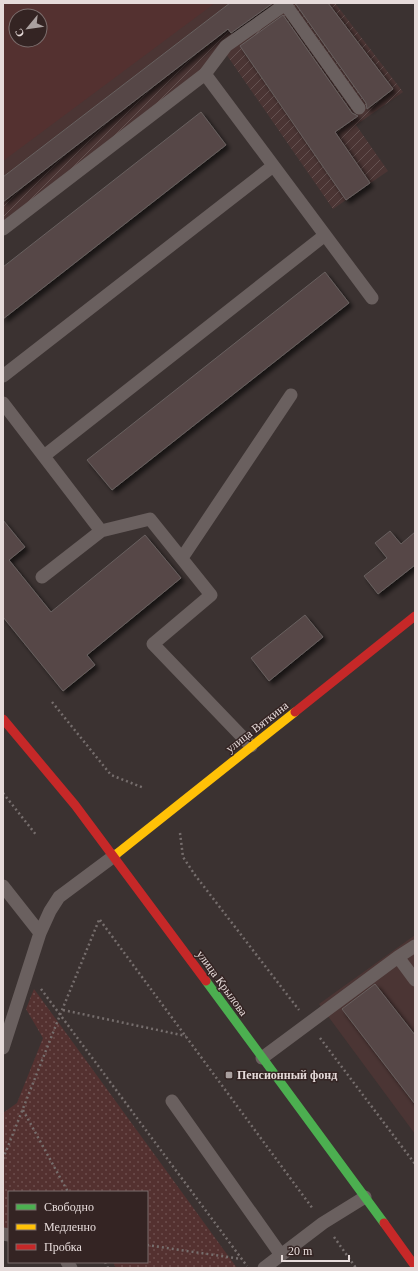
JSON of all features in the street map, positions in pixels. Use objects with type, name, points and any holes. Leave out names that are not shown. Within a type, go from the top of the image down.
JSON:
[{"type":"main road","name":"улица Вяткина","points":[[114,856],[415,616]]},
{"type":"main road","name":"улица Крылова","points":[[5,726],[75,805],[114,856],[415,1266]]},
{"type":"lane","points":[[3,229],[205,74],[226,46],[286,4],[359,108]]},
{"type":"lane","points":[[205,74],[372,298]]},
{"type":"lane","points":[[3,376],[273,166]]},
{"type":"lane","points":[[44,456],[325,236]]},
{"type":"lane","points":[[182,558],[291,395]]},
{"type":"lane","points":[[3,403],[101,531]]},
{"type":"lane","points":[[42,577],[101,531],[150,519],[212,595],[153,644],[252,746]]},
{"type":"lane","points":[[3,1048],[40,933],[59,897],[114,856]]},
{"type":"lane","points":[[3,886],[40,933]]},
{"type":"lane","points":[[262,1058],[415,946]]},
{"type":"lane","points":[[398,957],[415,980]]},
{"type":"lane","points":[[172,1101],[282,1255]]},
{"type":"lane","points":[[264,1268],[323,1223],[365,1197]]},
{"type":"path","points":[[52,702],[111,775],[144,788]]},
{"type":"path","points":[[3,793],[37,836]]},
{"type":"path","points":[[180,833],[183,857],[195,875]]},
{"type":"path","points":[[3,1159],[60,1015],[100,920],[356,1268]]},
{"type":"path","points":[[28,973],[248,1268]]},
{"type":"path","points":[[63,1010],[186,1036]]},
{"type":"path","points":[[23,1110],[67,1191]]},
{"type":"path","points":[[148,1245],[242,1259]]},
{"type":"shaded area","points":[[3,3],[230,3],[3,177]]},
{"type":"shaded area","points":[[3,3],[215,3],[3,161]]},
{"type":"shaded area","points":[[230,3],[335,3],[403,92],[356,125],[388,171],[333,209],[226,54],[3,221],[3,177]]},
{"type":"shaded area","points":[[415,935],[415,1134],[319,1004]]},
{"type":"shaded area","points":[[34,989],[237,1268],[116,1268],[114,1263],[148,1263],[148,1191],[8,1191],[8,1233],[3,1232],[3,1113],[17,1103],[43,1038],[26,1009]]},
{"type":"building","points":[[230,3],[273,3],[231,33],[228,29],[3,202],[3,177]]},
{"type":"building","points":[[295,3],[328,3],[393,89],[367,109],[366,103]]},
{"type":"building","points":[[283,15],[352,113],[358,116],[335,132],[370,183],[346,200],[240,46]]},
{"type":"building","points":[[201,112],[226,145],[3,319],[3,267]]},
{"type":"building","points":[[325,272],[349,303],[112,490],[87,460]]},
{"type":"building","points":[[3,520],[25,547],[9,560],[51,612],[145,535],[181,578],[87,655],[95,665],[63,691],[3,617]]},
{"type":"building","points":[[390,531],[401,544],[415,532],[415,565],[378,594],[364,576],[387,558],[375,543]]},
{"type":"building","points":[[305,615],[323,637],[269,681],[251,658]]},
{"type":"building","points":[[375,984],[415,1035],[415,1104],[342,1009]]},
{"type":"traffic: fast","points":[[206,981],[384,1223]]},
{"type":"traffic: slow","points":[[114,856],[295,712]]},
{"type":"traffic: jam","points":[[295,712],[415,616]]},
{"type":"traffic: jam","points":[[3,719],[75,805],[206,981]]},
{"type":"traffic: jam","points":[[384,1223],[415,1266]]},
{"type":"place","name":"Пенсионный фонд","points":[[229,1075]]}]
